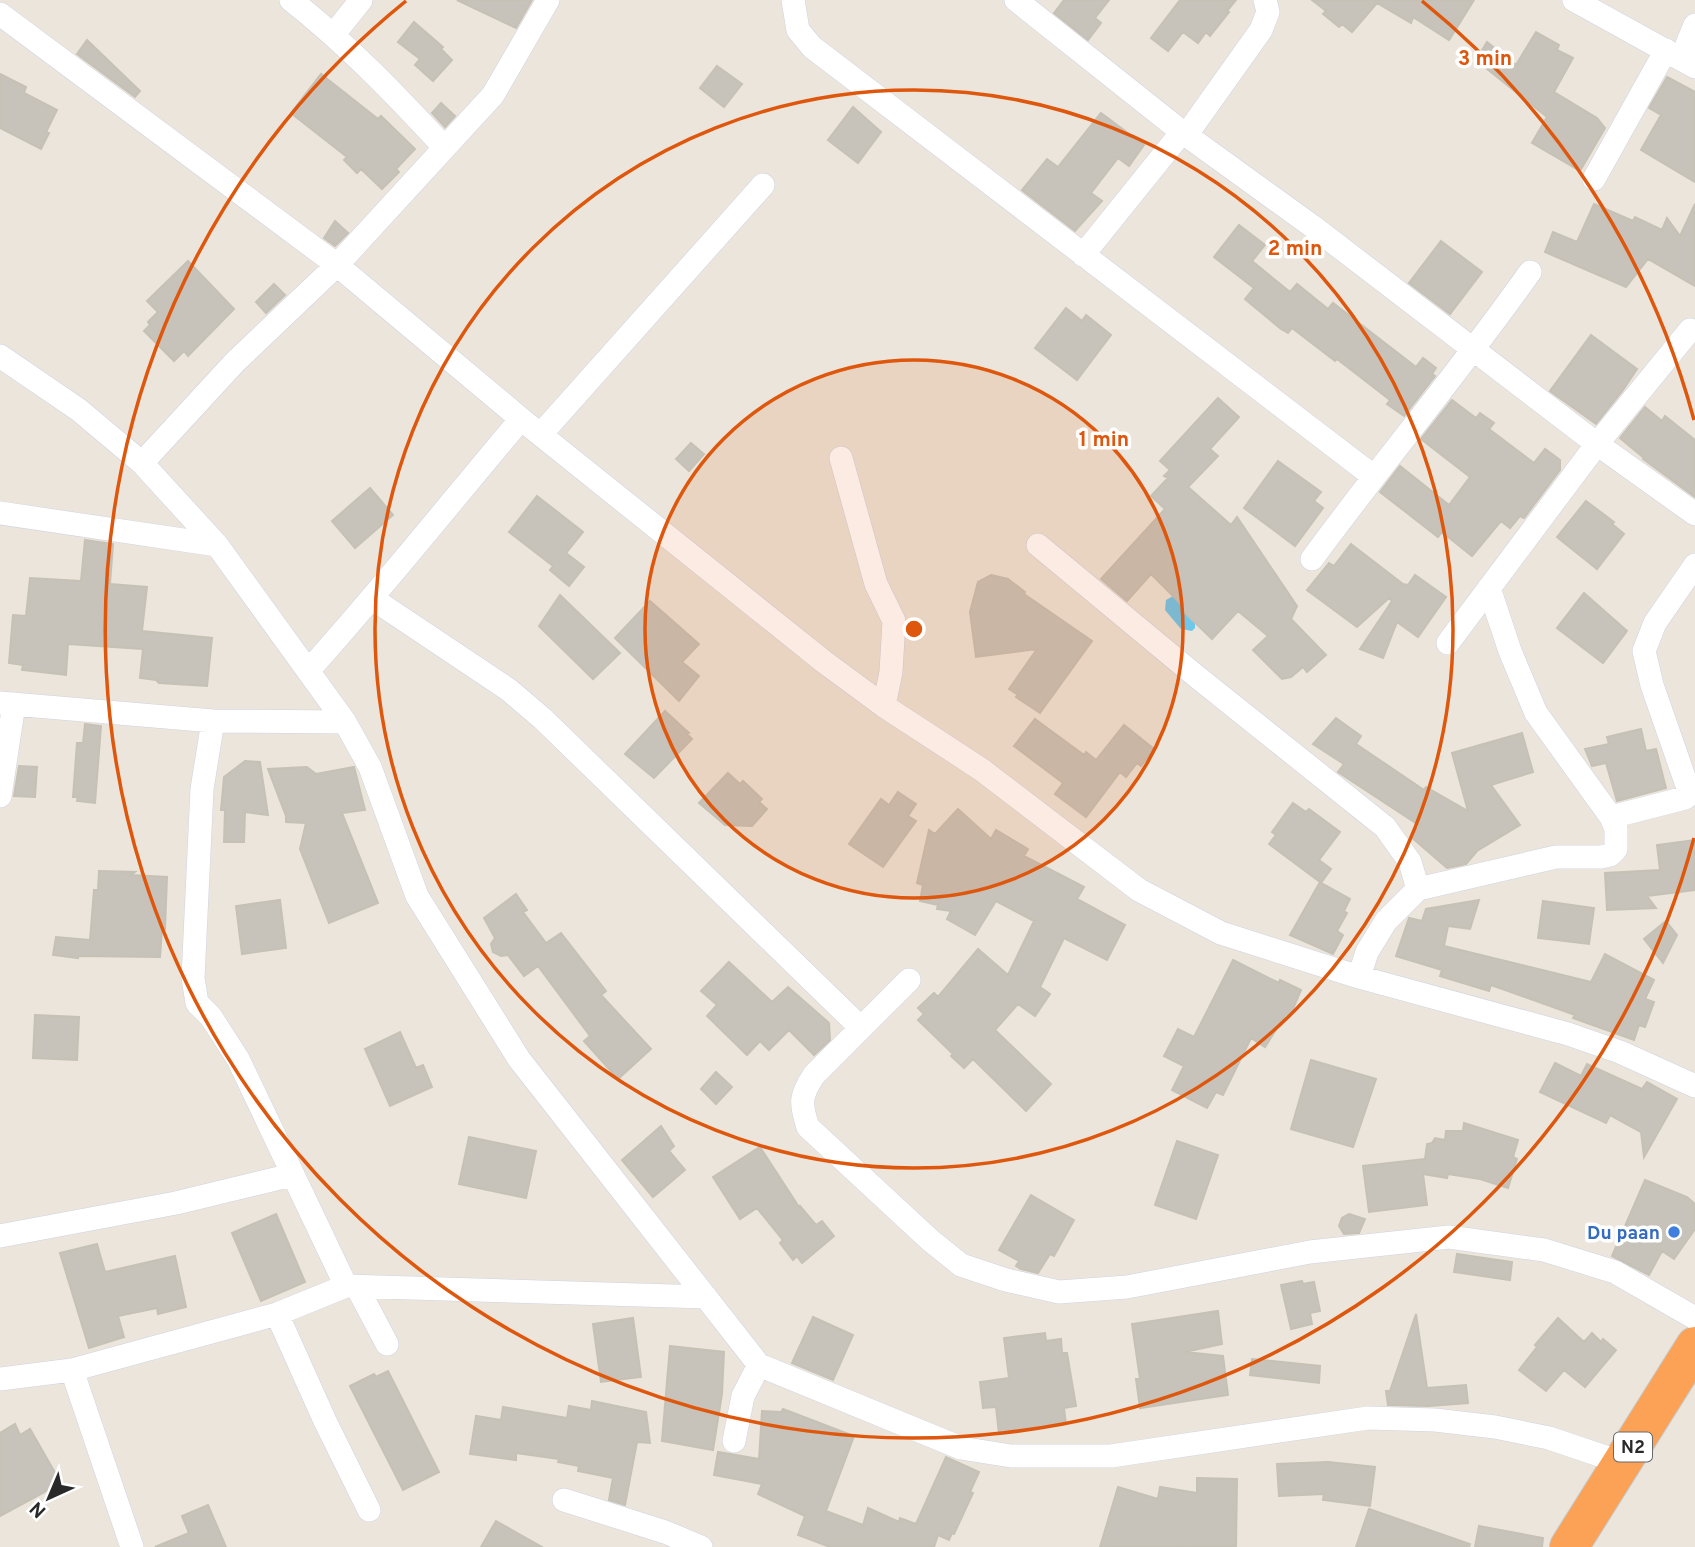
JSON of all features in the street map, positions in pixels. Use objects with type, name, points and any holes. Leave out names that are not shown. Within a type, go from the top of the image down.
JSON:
[{"type":"highway","name":"N2","points":[[1569,1547],[1695,1346]]},
{"type":"street","points":[[291,0],[334,34],[372,70],[444,147]]},
{"type":"street","points":[[334,34],[361,0]]},
{"type":"street","points":[[142,463],[235,362],[337,265],[494,95],[548,0]]},
{"type":"street","points":[[793,0],[798,30],[812,47],[1373,476]]},
{"type":"street","points":[[1016,0],[1185,133],[1474,348],[1597,444],[1695,514]]},
{"type":"street","points":[[1083,255],[1185,133],[1261,30],[1268,12],[1265,0]]},
{"type":"street","points":[[1574,0],[1681,58]]},
{"type":"street","points":[[0,14],[337,265],[752,607],[884,706],[982,770],[1139,890],[1221,933],[1359,977],[1567,1034],[1620,1052],[1695,1086]]},
{"type":"street","points":[[1594,179],[1681,58],[1695,25]]},
{"type":"street","points":[[541,434],[764,185]]},
{"type":"street","points":[[1312,559],[1530,272]]},
{"type":"street","points":[[1448,643],[1597,444],[1690,330]]},
{"type":"street","points":[[0,356],[79,410],[142,463],[217,545],[345,722],[370,767],[416,896],[519,1059],[759,1365],[961,1448],[1011,1456],[1111,1456],[1368,1418],[1435,1420],[1495,1427],[1549,1438],[1623,1463]]},
{"type":"street","points":[[307,671],[373,599],[442,511],[521,419]]},
{"type":"street","points":[[841,458],[876,584],[894,621],[891,672],[884,706]]},
{"type":"street","points":[[0,513],[217,545]]},
{"type":"street","points":[[1038,545],[1385,827],[1410,862],[1418,889]]},
{"type":"street","points":[[1611,817],[1685,799],[1690,794],[1652,685],[1644,651],[1655,623],[1695,565]]},
{"type":"street","points":[[1359,977],[1367,952],[1385,920],[1418,889],[1556,857],[1601,857],[1610,855],[1616,849],[1616,829],[1611,817],[1536,713],[1522,682],[1489,588]]},
{"type":"street","points":[[373,599],[509,690],[543,719],[861,1028]]},
{"type":"street","points":[[0,796],[7,704],[213,720],[345,722]]},
{"type":"street","points":[[213,720],[202,789],[193,978],[197,1003],[211,1017],[238,1059],[292,1175],[387,1344]]},
{"type":"street","points":[[909,980],[814,1075],[803,1093],[802,1110],[808,1126],[930,1240],[961,1265],[1006,1280],[1059,1292],[1127,1287],[1310,1252],[1449,1237],[1544,1250],[1615,1272],[1695,1318]]},
{"type":"street","points":[[0,1236],[176,1203],[292,1175]]},
{"type":"street","points":[[0,1379],[72,1370],[277,1314],[352,1286],[706,1297]]},
{"type":"street","points":[[277,1314],[369,1510]]},
{"type":"street","points":[[734,1441],[743,1396],[759,1365]]},
{"type":"street","points":[[72,1370],[132,1547]]},
{"type":"street","points":[[564,1500],[665,1532],[701,1547]]},
{"type":"water","points":[[1175,595],[1195,620],[1195,628],[1192,631],[1181,629],[1165,610],[1166,600]]},
{"type":"building","points":[[457,0],[532,0],[516,28]]},
{"type":"building","points":[[1064,0],[1109,0],[1095,18],[1101,23],[1088,40],[1054,13]]},
{"type":"building","points":[[1180,0],[1236,0],[1210,36],[1206,32],[1198,43],[1183,32],[1168,51],[1151,38]]},
{"type":"building","points":[[1312,0],[1474,0],[1449,40],[1413,17],[1411,23],[1377,3],[1352,32],[1342,24],[1339,27],[1323,14],[1326,11]]},
{"type":"building","points":[[414,22],[443,47],[441,49],[452,60],[433,81],[415,65],[420,59],[398,42]]},
{"type":"building","points":[[1536,32],[1559,45],[1557,50],[1573,58],[1554,92],[1597,118],[1605,128],[1580,171],[1532,143],[1547,117],[1476,60],[1487,42],[1516,65]]},
{"type":"building","points":[[87,40],[140,91],[135,97],[77,54]]},
{"type":"building","points":[[717,66],[742,84],[724,107],[700,88]]},
{"type":"building","points":[[0,74],[26,87],[24,93],[57,110],[41,149],[0,128]]},
{"type":"building","points":[[321,74],[378,119],[381,116],[415,149],[396,169],[399,172],[382,189],[361,169],[357,173],[344,160],[347,157],[291,113]]},
{"type":"building","points":[[1667,77],[1695,92],[1695,182],[1641,150],[1661,115],[1649,108]]},
{"type":"building","points":[[441,103],[455,116],[445,127],[432,113]]},
{"type":"building","points":[[853,107],[881,132],[858,163],[828,140]]},
{"type":"building","points":[[1101,113],[1144,145],[1129,166],[1118,158],[1091,193],[1102,201],[1075,231],[1022,190],[1047,159],[1058,167]]},
{"type":"building","points":[[1594,204],[1633,221],[1635,217],[1662,230],[1667,218],[1680,236],[1695,204],[1695,286],[1648,259],[1626,287],[1545,252],[1553,232],[1577,242]]},
{"type":"building","points":[[335,221],[348,233],[335,246],[324,238]]},
{"type":"building","points":[[1239,225],[1265,245],[1252,261],[1290,292],[1297,284],[1328,309],[1333,303],[1416,367],[1423,358],[1436,368],[1432,374],[1435,376],[1404,416],[1387,404],[1390,400],[1337,359],[1335,361],[1292,328],[1288,333],[1281,329],[1245,299],[1254,288],[1214,257]]},
{"type":"building","points":[[1441,241],[1482,272],[1450,314],[1409,283]]},
{"type":"building","points":[[188,261],[234,309],[188,356],[184,351],[174,361],[144,331],[150,325],[148,322],[158,312],[147,301]]},
{"type":"building","points":[[274,284],[285,295],[266,313],[256,302]]},
{"type":"building","points":[[1066,308],[1082,321],[1086,315],[1111,335],[1077,380],[1035,348]]},
{"type":"building","points":[[1591,335],[1637,369],[1596,424],[1550,391]]},
{"type":"building","points":[[1218,398],[1239,417],[1210,449],[1218,456],[1188,487],[1231,525],[1237,517],[1297,606],[1291,619],[1326,655],[1307,672],[1303,667],[1291,677],[1282,679],[1253,650],[1268,636],[1238,611],[1212,639],[1151,574],[1127,601],[1101,579],[1165,509],[1151,496],[1168,478],[1164,476],[1170,470],[1160,461]]},
{"type":"building","points":[[1452,400],[1476,418],[1480,413],[1494,423],[1489,429],[1534,463],[1545,449],[1560,460],[1560,470],[1524,518],[1520,516],[1510,528],[1501,521],[1472,556],[1442,532],[1438,537],[1380,492],[1400,466],[1449,505],[1470,477],[1421,439]]},
{"type":"building","points":[[1645,407],[1662,421],[1665,416],[1695,440],[1695,497],[1643,459],[1620,438]]},
{"type":"building","points":[[691,443],[704,454],[689,471],[676,459]]},
{"type":"building","points":[[1278,461],[1321,492],[1314,501],[1323,508],[1295,546],[1244,508]]},
{"type":"building","points":[[370,488],[393,515],[355,548],[332,521]]},
{"type":"building","points":[[537,496],[583,532],[566,553],[584,567],[569,586],[550,570],[553,566],[509,532]]},
{"type":"building","points":[[1586,501],[1614,522],[1612,524],[1624,534],[1597,569],[1557,537]]},
{"type":"building","points":[[85,540],[113,544],[110,584],[147,587],[142,631],[212,638],[207,686],[159,683],[156,680],[140,678],[143,649],[68,644],[66,675],[22,670],[23,665],[9,663],[13,615],[26,616],[30,578],[81,581]]},
{"type":"building","points":[[1351,544],[1403,584],[1408,585],[1415,575],[1446,597],[1418,637],[1397,622],[1383,658],[1360,649],[1392,601],[1389,598],[1357,627],[1307,590],[1329,563],[1334,566]]},
{"type":"building","points":[[991,575],[1008,579],[1025,592],[1024,594],[1092,641],[1040,713],[1009,689],[1037,649],[976,657],[970,612],[978,582]]},
{"type":"building","points":[[1584,593],[1627,631],[1603,663],[1557,628]]},
{"type":"building","points":[[560,595],[620,653],[593,679],[539,626]]},
{"type":"building","points":[[650,601],[699,644],[682,662],[699,676],[679,701],[615,638]]},
{"type":"building","points":[[665,711],[692,739],[654,778],[625,754]]},
{"type":"building","points":[[1336,718],[1361,736],[1356,744],[1424,790],[1426,787],[1468,811],[1452,753],[1522,733],[1533,772],[1491,785],[1520,825],[1477,851],[1466,864],[1447,868],[1411,837],[1420,826],[1338,772],[1344,764],[1313,744]]},
{"type":"building","points":[[1035,719],[1084,755],[1086,752],[1096,760],[1124,725],[1154,749],[1141,766],[1137,763],[1126,777],[1120,772],[1086,817],[1055,794],[1063,783],[1014,746]]},
{"type":"building","points":[[85,724],[101,726],[95,803],[77,801],[78,797],[73,797],[77,743],[83,743]]},
{"type":"building","points":[[1641,729],[1646,751],[1656,749],[1666,788],[1617,801],[1606,763],[1592,766],[1585,749],[1609,744],[1607,737]]},
{"type":"building","points":[[245,761],[260,762],[268,815],[245,812],[244,842],[224,842],[225,810],[221,810],[224,777]]},
{"type":"building","points":[[19,766],[37,767],[35,797],[14,796]]},
{"type":"building","points":[[307,767],[316,774],[354,767],[365,810],[342,813],[378,903],[329,923],[300,849],[306,823],[286,822],[268,769]]},
{"type":"building","points":[[728,773],[740,784],[743,781],[762,799],[759,802],[767,809],[752,826],[725,825],[699,803]]},
{"type":"building","points":[[898,792],[916,804],[908,816],[916,821],[883,867],[849,844],[881,799],[889,805]]},
{"type":"building","points":[[1293,803],[1306,812],[1309,809],[1340,832],[1319,860],[1331,869],[1321,883],[1350,899],[1344,911],[1347,913],[1337,931],[1343,935],[1333,954],[1290,935],[1320,882],[1269,844],[1276,835],[1272,832]]},
{"type":"building","points":[[958,809],[991,839],[996,830],[1028,849],[1024,856],[1084,887],[1077,899],[1125,925],[1107,960],[1064,938],[1040,987],[1050,994],[1035,1016],[1018,1004],[995,1030],[1051,1084],[1026,1111],[973,1059],[964,1068],[918,1020],[924,1014],[918,1008],[934,993],[938,997],[978,949],[1008,975],[1034,921],[996,901],[975,935],[947,919],[951,911],[937,909],[938,905],[920,901],[923,885],[917,883],[929,830],[935,834]]},
{"type":"building","points":[[1695,840],[1695,890],[1647,896],[1656,908],[1607,910],[1605,873],[1660,870],[1657,845]]},
{"type":"building","points":[[99,871],[135,872],[131,875],[167,877],[165,929],[162,929],[160,957],[78,958],[53,955],[56,937],[90,940],[94,890],[98,890]]},
{"type":"building","points":[[516,894],[527,910],[523,912],[546,943],[561,933],[606,991],[601,995],[651,1049],[618,1079],[584,1041],[590,1036],[538,966],[524,976],[508,955],[501,956],[493,952],[491,944],[495,938],[484,918]]},
{"type":"building","points":[[280,900],[286,948],[242,954],[236,906]]},
{"type":"building","points":[[1479,900],[1470,929],[1448,926],[1444,946],[1591,982],[1605,954],[1654,980],[1645,999],[1654,1002],[1645,1027],[1639,1025],[1634,1040],[1573,1018],[1575,1015],[1491,985],[1489,991],[1440,976],[1442,970],[1396,956],[1409,918],[1422,921],[1426,909]]},
{"type":"building","points":[[1543,901],[1594,908],[1589,944],[1538,938]]},
{"type":"building","points":[[1666,921],[1677,935],[1663,963],[1644,939]]},
{"type":"building","points":[[1233,960],[1279,983],[1280,980],[1301,990],[1290,1016],[1286,1014],[1265,1047],[1251,1038],[1223,1095],[1216,1092],[1207,1108],[1172,1090],[1184,1066],[1164,1056],[1178,1029],[1194,1037]]},
{"type":"building","points":[[729,962],[772,1002],[788,987],[829,1023],[830,1040],[814,1055],[789,1030],[769,1050],[760,1041],[747,1055],[707,1016],[717,1005],[701,991]]},
{"type":"building","points":[[35,1015],[79,1017],[77,1060],[33,1058]]},
{"type":"building","points":[[400,1032],[416,1068],[423,1065],[432,1087],[390,1106],[365,1049]]},
{"type":"building","points":[[1311,1060],[1376,1079],[1353,1147],[1291,1129]]},
{"type":"building","points":[[1555,1063],[1581,1076],[1587,1064],[1642,1089],[1647,1082],[1677,1099],[1644,1157],[1641,1132],[1610,1115],[1606,1123],[1540,1092]]},
{"type":"building","points":[[716,1072],[732,1087],[716,1104],[701,1089]]},
{"type":"building","points":[[1464,1123],[1518,1140],[1513,1157],[1517,1159],[1508,1188],[1480,1179],[1448,1174],[1447,1178],[1423,1174],[1427,1205],[1369,1212],[1363,1166],[1425,1159],[1427,1144],[1432,1143],[1435,1138],[1445,1140],[1446,1131],[1463,1131]]},
{"type":"building","points":[[661,1126],[674,1146],[669,1151],[685,1170],[653,1197],[622,1160]]},
{"type":"building","points":[[469,1137],[536,1151],[526,1198],[459,1184]]},
{"type":"building","points":[[1177,1141],[1218,1155],[1196,1219],[1155,1205]]},
{"type":"building","points":[[760,1147],[799,1207],[816,1225],[822,1221],[834,1236],[802,1263],[797,1256],[793,1260],[780,1243],[783,1240],[757,1208],[740,1219],[713,1177]]},
{"type":"building","points":[[1645,1180],[1687,1197],[1695,1204],[1695,1229],[1674,1259],[1662,1251],[1649,1275],[1612,1256]]},
{"type":"building","points":[[1031,1195],[1074,1220],[1054,1256],[1050,1254],[1038,1273],[1021,1269],[1016,1266],[1019,1261],[999,1250]]},
{"type":"building","points":[[276,1214],[305,1282],[261,1301],[232,1233]]},
{"type":"building","points":[[1349,1214],[1365,1219],[1359,1233],[1344,1234],[1339,1226],[1342,1218]]},
{"type":"building","points":[[97,1244],[105,1272],[175,1256],[186,1307],[158,1314],[157,1308],[118,1316],[124,1337],[89,1348],[60,1253]]},
{"type":"building","points":[[1457,1254],[1512,1262],[1510,1280],[1454,1272]]},
{"type":"building","points":[[1302,1281],[1303,1284],[1314,1282],[1320,1311],[1310,1313],[1312,1324],[1291,1329],[1281,1285]]},
{"type":"building","points":[[1218,1311],[1222,1344],[1185,1352],[1223,1356],[1228,1395],[1140,1408],[1136,1379],[1140,1379],[1132,1324]]},
{"type":"building","points":[[1416,1314],[1427,1388],[1466,1385],[1468,1403],[1388,1405],[1386,1391],[1390,1391]]},
{"type":"building","points":[[813,1317],[853,1335],[833,1380],[792,1363]]},
{"type":"building","points":[[633,1318],[641,1377],[601,1382],[593,1324]]},
{"type":"building","points":[[1558,1318],[1584,1342],[1592,1333],[1601,1342],[1603,1339],[1616,1350],[1585,1387],[1564,1370],[1546,1391],[1519,1370],[1537,1347],[1535,1345]]},
{"type":"building","points":[[1045,1333],[1046,1341],[1061,1339],[1062,1353],[1067,1353],[1076,1406],[1064,1408],[1066,1424],[999,1434],[996,1407],[983,1408],[980,1382],[1009,1378],[1004,1338]]},
{"type":"building","points":[[670,1346],[724,1352],[722,1394],[713,1450],[662,1441]]},
{"type":"building","points":[[1252,1359],[1320,1366],[1319,1383],[1250,1375]]},
{"type":"building","points":[[388,1371],[439,1472],[403,1490],[350,1386],[374,1374],[376,1377]]},
{"type":"building","points":[[592,1401],[646,1412],[650,1443],[637,1442],[625,1505],[609,1500],[613,1478],[578,1471],[579,1466],[558,1462],[559,1459],[516,1453],[516,1460],[470,1454],[476,1416],[501,1420],[503,1407],[567,1418],[569,1406],[591,1410]]},
{"type":"building","points":[[783,1409],[854,1436],[826,1511],[863,1525],[868,1508],[899,1522],[900,1518],[916,1524],[946,1457],[979,1472],[970,1492],[973,1493],[954,1534],[952,1533],[949,1540],[938,1535],[934,1547],[830,1547],[798,1535],[805,1516],[758,1494],[762,1484],[714,1475],[718,1452],[759,1459],[762,1411],[781,1412]]},
{"type":"building","points":[[15,1424],[20,1435],[30,1429],[61,1483],[0,1516],[0,1433]]},
{"type":"building","points":[[1328,1462],[1375,1467],[1370,1506],[1323,1500],[1324,1494],[1279,1496],[1277,1464]]},
{"type":"building","points":[[1197,1478],[1237,1479],[1236,1546],[1100,1547],[1118,1487],[1158,1499],[1160,1487],[1197,1493]]},
{"type":"building","points":[[208,1505],[226,1547],[155,1547],[189,1533],[182,1516]]},
{"type":"building","points":[[1369,1509],[1470,1544],[1469,1547],[1356,1547]]},
{"type":"building","points":[[496,1521],[542,1547],[481,1547]]},
{"type":"building","points":[[1479,1526],[1543,1538],[1542,1547],[1475,1547]]},
{"type":"place","name":"Du paan","points":[[1674,1232]]}]
